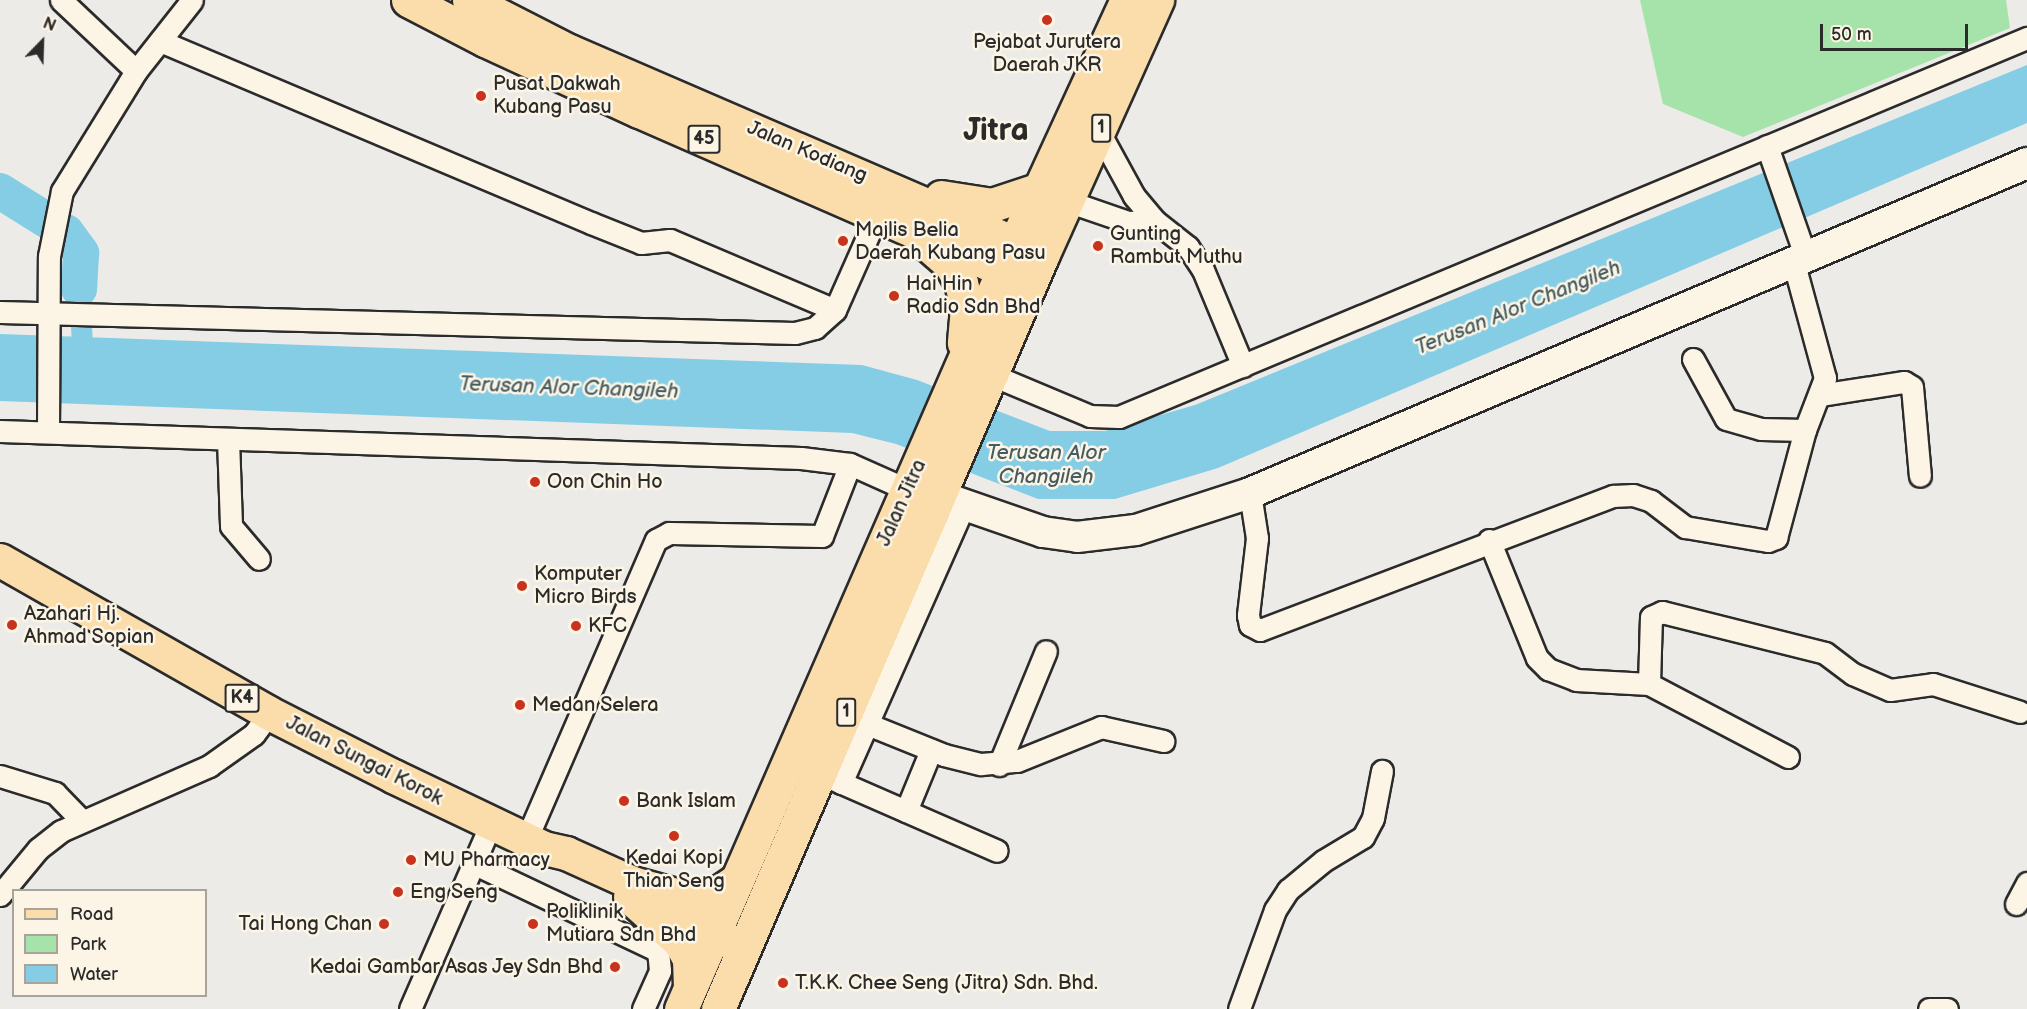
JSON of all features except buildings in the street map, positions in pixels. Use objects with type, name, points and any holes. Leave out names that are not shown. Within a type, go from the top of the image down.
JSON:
[{"type":"main road","name":"Jalan Kodiang","points":[[408,0],[485,40],[639,111],[886,206],[1023,263]]},
{"type":"main road","name":"Jalan Kodiang","points":[[469,0],[886,206],[1023,263]]},
{"type":"main road","name":"Jalan Jitra","points":[[718,1009],[747,941],[831,778],[857,720],[971,384],[1053,195],[1127,0]]},
{"type":"main road","name":"Jalan Jitra","points":[[1053,195],[1099,132],[1157,0]]},
{"type":"main road","points":[[886,206],[992,205],[1053,195]]},
{"type":"main road","points":[[886,206],[951,265],[961,283],[967,307],[971,384]]},
{"type":"main road","name":"Jalan Jitra","points":[[686,998],[736,881],[933,492]]},
{"type":"main road","name":"Jalan Sungai Korok","points":[[1,562],[269,713],[491,824],[535,844],[566,853],[631,890],[716,928]]},
{"type":"main road","points":[[631,890],[690,899],[712,897],[736,881]]},
{"type":"main road","points":[[631,890],[680,942],[689,960],[686,998]]},
{"type":"main road","name":"K4","points":[[716,928],[747,941]]},
{"type":"street","points":[[61,0],[136,71]]},
{"type":"street","points":[[48,422],[56,318],[49,256],[63,191],[136,71],[192,0]]},
{"type":"street","points":[[971,384],[1105,418],[1119,417],[1770,154],[2027,38]]},
{"type":"street","points":[[160,41],[641,243],[670,240],[835,310]]},
{"type":"street","points":[[1099,132],[1134,196],[1155,221],[1188,247],[1203,270],[1243,366]]},
{"type":"street","points":[[1250,493],[1257,538],[1248,615],[1250,625],[1260,630],[1490,540],[1613,496],[1633,495],[1651,501],[1685,528],[1768,541],[1780,533],[1805,430],[1820,395],[1823,365],[1800,253],[1770,154]]},
{"type":"street","points":[[0,431],[48,422],[228,439],[801,458],[850,464],[1043,532],[1110,536],[1250,493],[1800,253],[2027,163]]},
{"type":"street","points":[[1053,195],[1128,222],[1155,221]]},
{"type":"street","points":[[0,312],[56,318],[103,314],[777,334],[815,328],[835,310],[886,206]]},
{"type":"street","points":[[1693,359],[1726,419],[1761,429],[1805,430]]},
{"type":"street","points":[[1820,395],[1904,382],[1912,387],[1920,476]]},
{"type":"street","points":[[228,439],[231,526],[259,559]]},
{"type":"street","points":[[535,844],[656,540],[669,533],[822,536],[850,464]]},
{"type":"street","points":[[1490,540],[1537,658],[1548,669],[1576,680],[1649,684],[1788,757]]},
{"type":"street","points":[[1649,684],[1651,617],[1662,612],[1825,653],[1853,674],[1890,690],[1934,684],[2020,712]]},
{"type":"street","points":[[999,765],[1046,651]]},
{"type":"street","points":[[0,895],[38,849],[82,821],[210,766],[254,734],[269,713]]},
{"type":"street","points":[[857,720],[955,759],[999,765],[1101,727],[1163,741]]},
{"type":"street","points":[[906,811],[931,750]]},
{"type":"street","points":[[1239,1009],[1275,910],[1288,890],[1323,861],[1363,837],[1373,818],[1382,771]]},
{"type":"street","points":[[0,776],[55,793],[82,821]]},
{"type":"street","points":[[831,778],[997,851]]},
{"type":"street","points":[[410,1009],[491,824]]},
{"type":"street","points":[[474,864],[658,951],[660,971],[643,1009]]},
{"type":"street","points":[[2016,903],[2027,883]]},
{"type":"street","points":[[1929,1009],[1947,1009]]},
{"type":"green space","points":[[1640,0],[2006,0],[2010,28],[1743,137],[1663,104]]},
{"type":"water","name":"Terusan Alor Changileh","points":[[2027,65],[2027,123],[1218,468],[1115,499],[1038,499],[896,444],[852,433],[0,401],[0,334],[862,365],[917,380],[1050,431],[1105,431],[1195,405]]},
{"type":"waterway","points":[[0,191],[48,221]]},
{"type":"waterway","points":[[66,232],[81,253],[79,289]]},
{"type":"waterway","points":[[79,289],[83,364]]},
{"type":"place","name":"Pejabat Jurutera Daerah JKR","points":[[1047,20]]},
{"type":"place","name":"Pusat Dakwah Kubang Pasu","points":[[481,96]]},
{"type":"place","name":"Majlis Belia Daerah Kubang Pasu","points":[[843,241]]},
{"type":"place","name":"Gunting Rambut Muthu","points":[[1098,246]]},
{"type":"place","name":"Hai Hin Radio Sdn Bhd","points":[[894,296]]},
{"type":"place","name":"Oon Chin Ho","points":[[535,482]]},
{"type":"place","name":"Komputer Micro Birds","points":[[522,586]]},
{"type":"place","name":"Azahari Hj. Ahmad Sopian","points":[[12,625]]},
{"type":"place","name":"KFC","points":[[576,626]]},
{"type":"place","name":"Medan Selera","points":[[520,705]]},
{"type":"place","name":"Bank Islam","points":[[624,801]]},
{"type":"place","name":"Kedai Kopi Thian Seng","points":[[674,836]]},
{"type":"place","name":"MU Pharmacy","points":[[411,860]]},
{"type":"place","name":"Eng Seng","points":[[398,892]]},
{"type":"place","name":"Tai Hong Chan","points":[[384,924]]},
{"type":"place","name":"Poliklinik Mutiara Sdn Bhd","points":[[533,924]]},
{"type":"place","name":"Kedai Gambar Asas Jey Sdn Bhd","points":[[615,967]]},
{"type":"place","name":"T.K.K. Chee Seng (Jitra) Sdn. Bhd.","points":[[783,983]]},
{"type":"district","name":"Jitra","points":[[996,131]]}]
